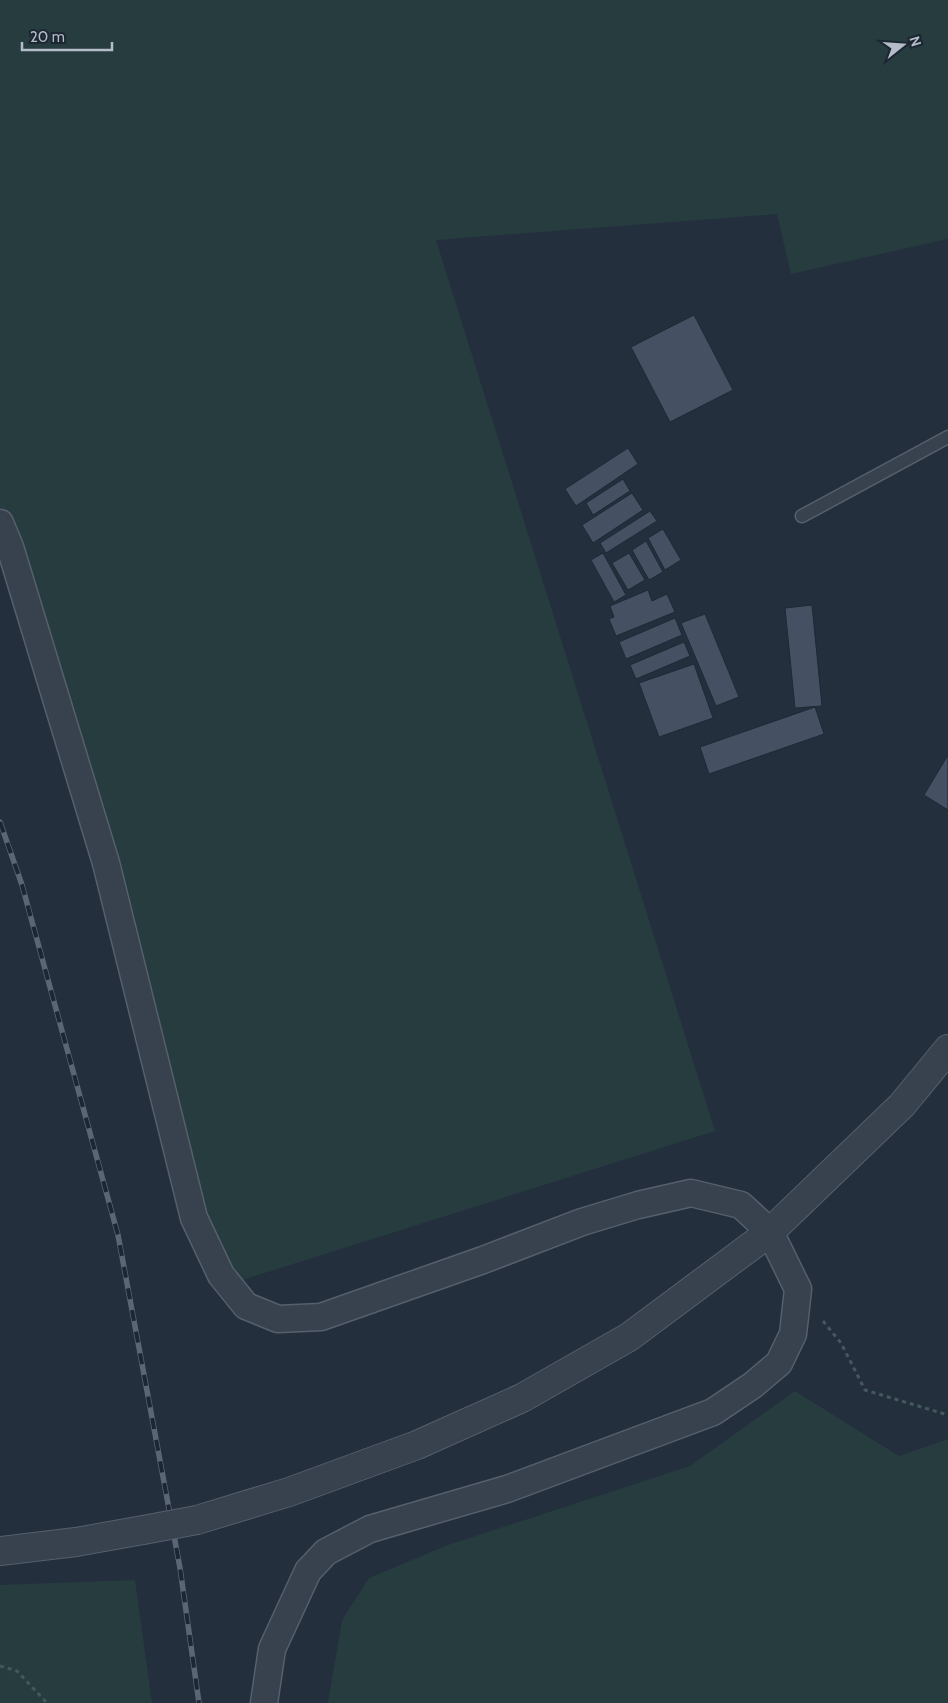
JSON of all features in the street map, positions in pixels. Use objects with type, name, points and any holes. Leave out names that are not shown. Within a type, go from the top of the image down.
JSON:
[{"type":"street","points":[[0,523],[10,547],[106,863],[194,1218],[221,1275],[246,1306],[278,1319],[321,1317],[483,1260],[582,1222],[638,1205],[691,1193],[741,1205],[770,1232],[798,1289],[792,1334],[779,1363],[753,1385],[713,1412],[507,1489],[370,1529],[326,1552],[308,1571],[272,1649],[264,1703]]},
{"type":"street","points":[[0,1551],[76,1542],[197,1520],[289,1492],[417,1445],[522,1398],[629,1337],[770,1232],[902,1105],[948,1049]]},
{"type":"lane","points":[[802,516],[948,437]]},
{"type":"path","points":[[798,1289],[841,1343],[865,1390],[948,1415]]},
{"type":"path","points":[[0,1666],[18,1671],[47,1703]]},
{"type":"green space","points":[[0,0],[948,0],[948,239],[791,274],[777,214],[436,240],[715,1131],[217,1288],[0,530]]},
{"type":"green space","points":[[795,1391],[899,1456],[948,1439],[948,1703],[328,1703],[342,1620],[369,1578],[448,1545],[690,1466]]},
{"type":"green space","points":[[135,1580],[152,1703],[0,1703],[0,1585]]},
{"type":"building","points":[[694,315],[733,390],[670,422],[631,347]]},
{"type":"building","points":[[628,448],[638,464],[576,506],[565,489]]},
{"type":"building","points":[[623,479],[630,491],[593,515],[586,503]]},
{"type":"building","points":[[632,493],[643,510],[593,543],[582,525]]},
{"type":"building","points":[[650,511],[657,521],[606,553],[600,543]]},
{"type":"building","points":[[663,529],[681,560],[665,570],[648,538]]},
{"type":"building","points":[[646,541],[663,572],[649,580],[632,550]]},
{"type":"building","points":[[603,553],[626,595],[614,602],[591,560]]},
{"type":"building","points":[[629,553],[645,580],[628,590],[612,563]]},
{"type":"building","points":[[648,590],[652,601],[667,594],[675,612],[616,636],[609,619],[614,617],[610,606]]},
{"type":"building","points":[[812,605],[822,706],[795,708],[785,608]]},
{"type":"building","points":[[705,614],[739,697],[716,706],[681,623]]},
{"type":"building","points":[[675,618],[682,635],[626,659],[619,642]]},
{"type":"building","points":[[684,642],[690,656],[636,679],[630,665]]},
{"type":"building","points":[[694,664],[713,718],[659,737],[639,683]]},
{"type":"building","points":[[815,707],[824,734],[709,774],[700,747]]},
{"type":"building","points":[[948,755],[948,810],[924,795]]},
{"type":"railway","points":[[0,822],[22,885],[118,1235],[180,1568],[199,1703]]}]
